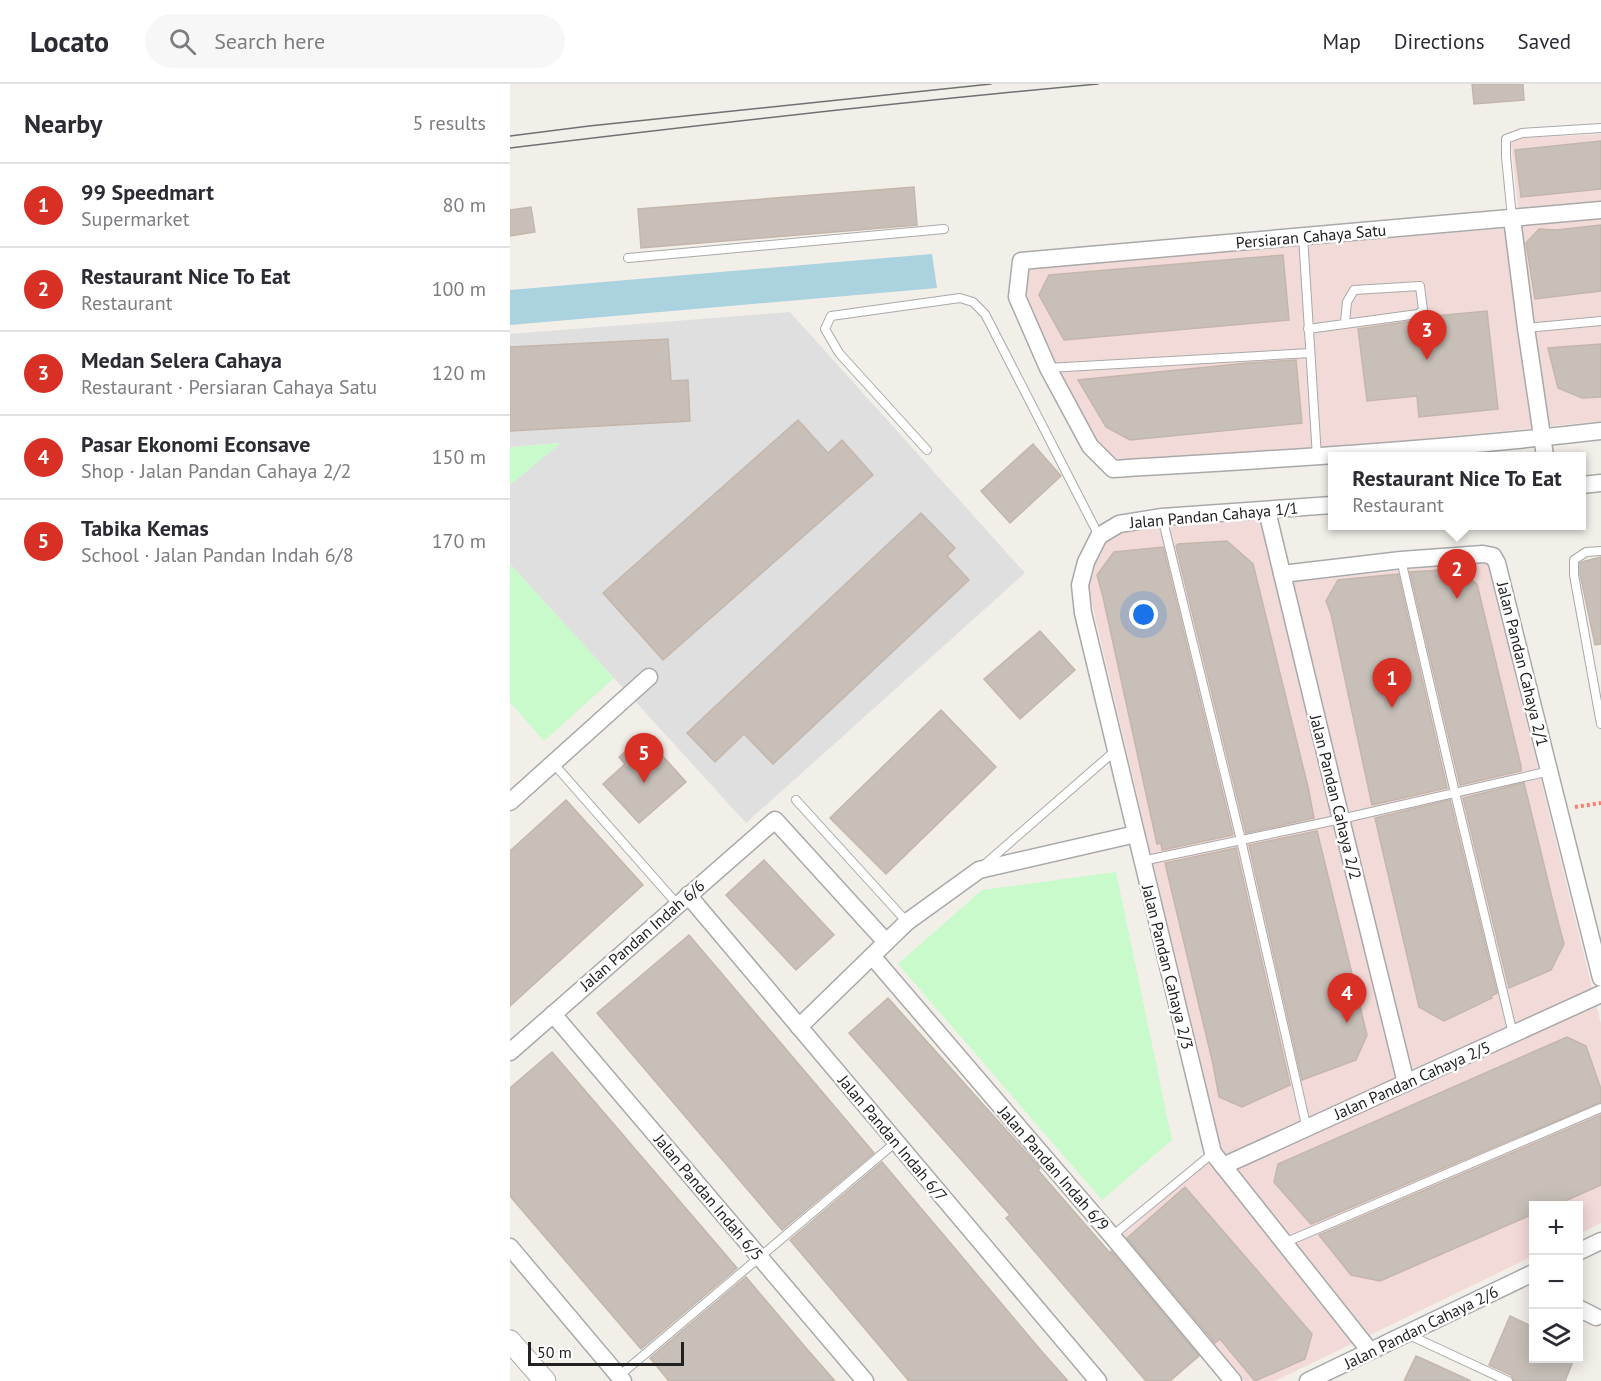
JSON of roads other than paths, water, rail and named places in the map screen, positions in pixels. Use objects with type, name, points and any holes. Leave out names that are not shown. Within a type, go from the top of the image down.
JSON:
[{"type":"street","name":"Persiaran Cahaya Satu","points":[[1048,368],[1017,297],[1021,261],[1601,210]]},
{"type":"street","points":[[1512,218],[1544,452]]},
{"type":"street","points":[[1048,368],[1090,446],[1113,469],[1328,456]]},
{"type":"street","points":[[1376,452],[1542,438],[1601,430]]},
{"type":"street","points":[[1586,484],[1601,483]]},
{"type":"street","name":"Jalan Pandan Cahaya 1/1","points":[[1099,536],[1119,524],[1162,517],[1328,505]]},
{"type":"street","name":"Jalan Pandan Cahaya 2/2","points":[[1267,511],[1406,1083]]},
{"type":"street","name":"Jalan Pandan Cahaya 2/3","points":[[1099,536],[1086,562],[1080,585],[1083,613],[1212,1153],[1370,1351]]},
{"type":"street","name":"Jalan Pandan Cahaya 2/1","points":[[1282,574],[1401,560],[1483,554],[1493,556],[1497,563],[1559,809],[1596,943],[1601,978]]},
{"type":"street","points":[[510,802],[649,677]]},
{"type":"street","name":"Jalan Pandan Indah 6/6","points":[[510,1052],[682,899],[775,820],[886,942]]},
{"type":"street","points":[[799,1027],[907,922],[979,870],[1136,834]]},
{"type":"street","name":"Jalan Pandan Indah 6/7","points":[[682,899],[799,1027],[1098,1381]]},
{"type":"street","name":"Jalan Pandan Indah 6/9","points":[[872,956],[1113,1236],[1233,1381]]},
{"type":"street","name":"Jalan Pandan Cahaya 2/5","points":[[1223,1166],[1601,994]]},
{"type":"street","name":"Jalan Pandan Indah 6/5","points":[[553,1014],[865,1381]]},
{"type":"street","points":[[1583,1249],[1601,1240]]},
{"type":"street","points":[[510,1247],[621,1379]]},
{"type":"street","name":"Jalan Pandan Cahaya 2/6","points":[[1308,1381],[1529,1275]]},
{"type":"street","points":[[1580,1309],[1596,1317]]},
{"type":"street","points":[[510,1341],[545,1381]]},
{"type":"lane","points":[[1512,218],[1506,139],[1522,133],[1601,128]]},
{"type":"lane","points":[[628,258],[944,229]]},
{"type":"lane","points":[[1303,236],[1317,457]]},
{"type":"lane","points":[[1308,328],[1418,314],[1423,310],[1420,286],[1354,290],[1347,302],[1346,323]]},
{"type":"lane","points":[[927,450],[839,353],[825,329],[831,316],[960,298],[973,302],[985,314],[1099,536]]},
{"type":"lane","points":[[1526,328],[1601,321]]},
{"type":"lane","points":[[1048,368],[1310,352]]},
{"type":"lane","points":[[1162,517],[1241,840],[1306,1129]]},
{"type":"lane","points":[[1601,551],[1587,552],[1574,560],[1574,575],[1601,724]]},
{"type":"lane","points":[[1401,560],[1513,1034]]},
{"type":"lane","points":[[979,870],[1116,750]]},
{"type":"lane","points":[[553,763],[682,899]]},
{"type":"lane","points":[[1142,861],[1341,819],[1550,771]]},
{"type":"lane","points":[[796,800],[907,922]]},
{"type":"lane","points":[[1284,1243],[1601,1108]]},
{"type":"lane","points":[[621,1379],[896,1142]]},
{"type":"lane","points":[[1113,1236],[1212,1153]]},
{"type":"lane","points":[[1407,1334],[1508,1381]]},
{"type":"water","points":[[932,254],[937,288],[510,325],[510,290]]},
{"type":"tram line","points":[[510,136],[991,84]]},
{"type":"tram line","points":[[510,148],[657,130],[1098,84]]},
{"type":"place","name":"Medan Selera Cahaya","points":[[1427,360]]},
{"type":"place","name":"Restaurant Nice To Eat","points":[[1457,599]]},
{"type":"place","name":"99 Speedmart","points":[[1392,708]]},
{"type":"place","name":"Tabika Kemas","points":[[644,783]]},
{"type":"place","name":"Pasar Ekonomi Econsave","points":[[1347,1023]]}]
